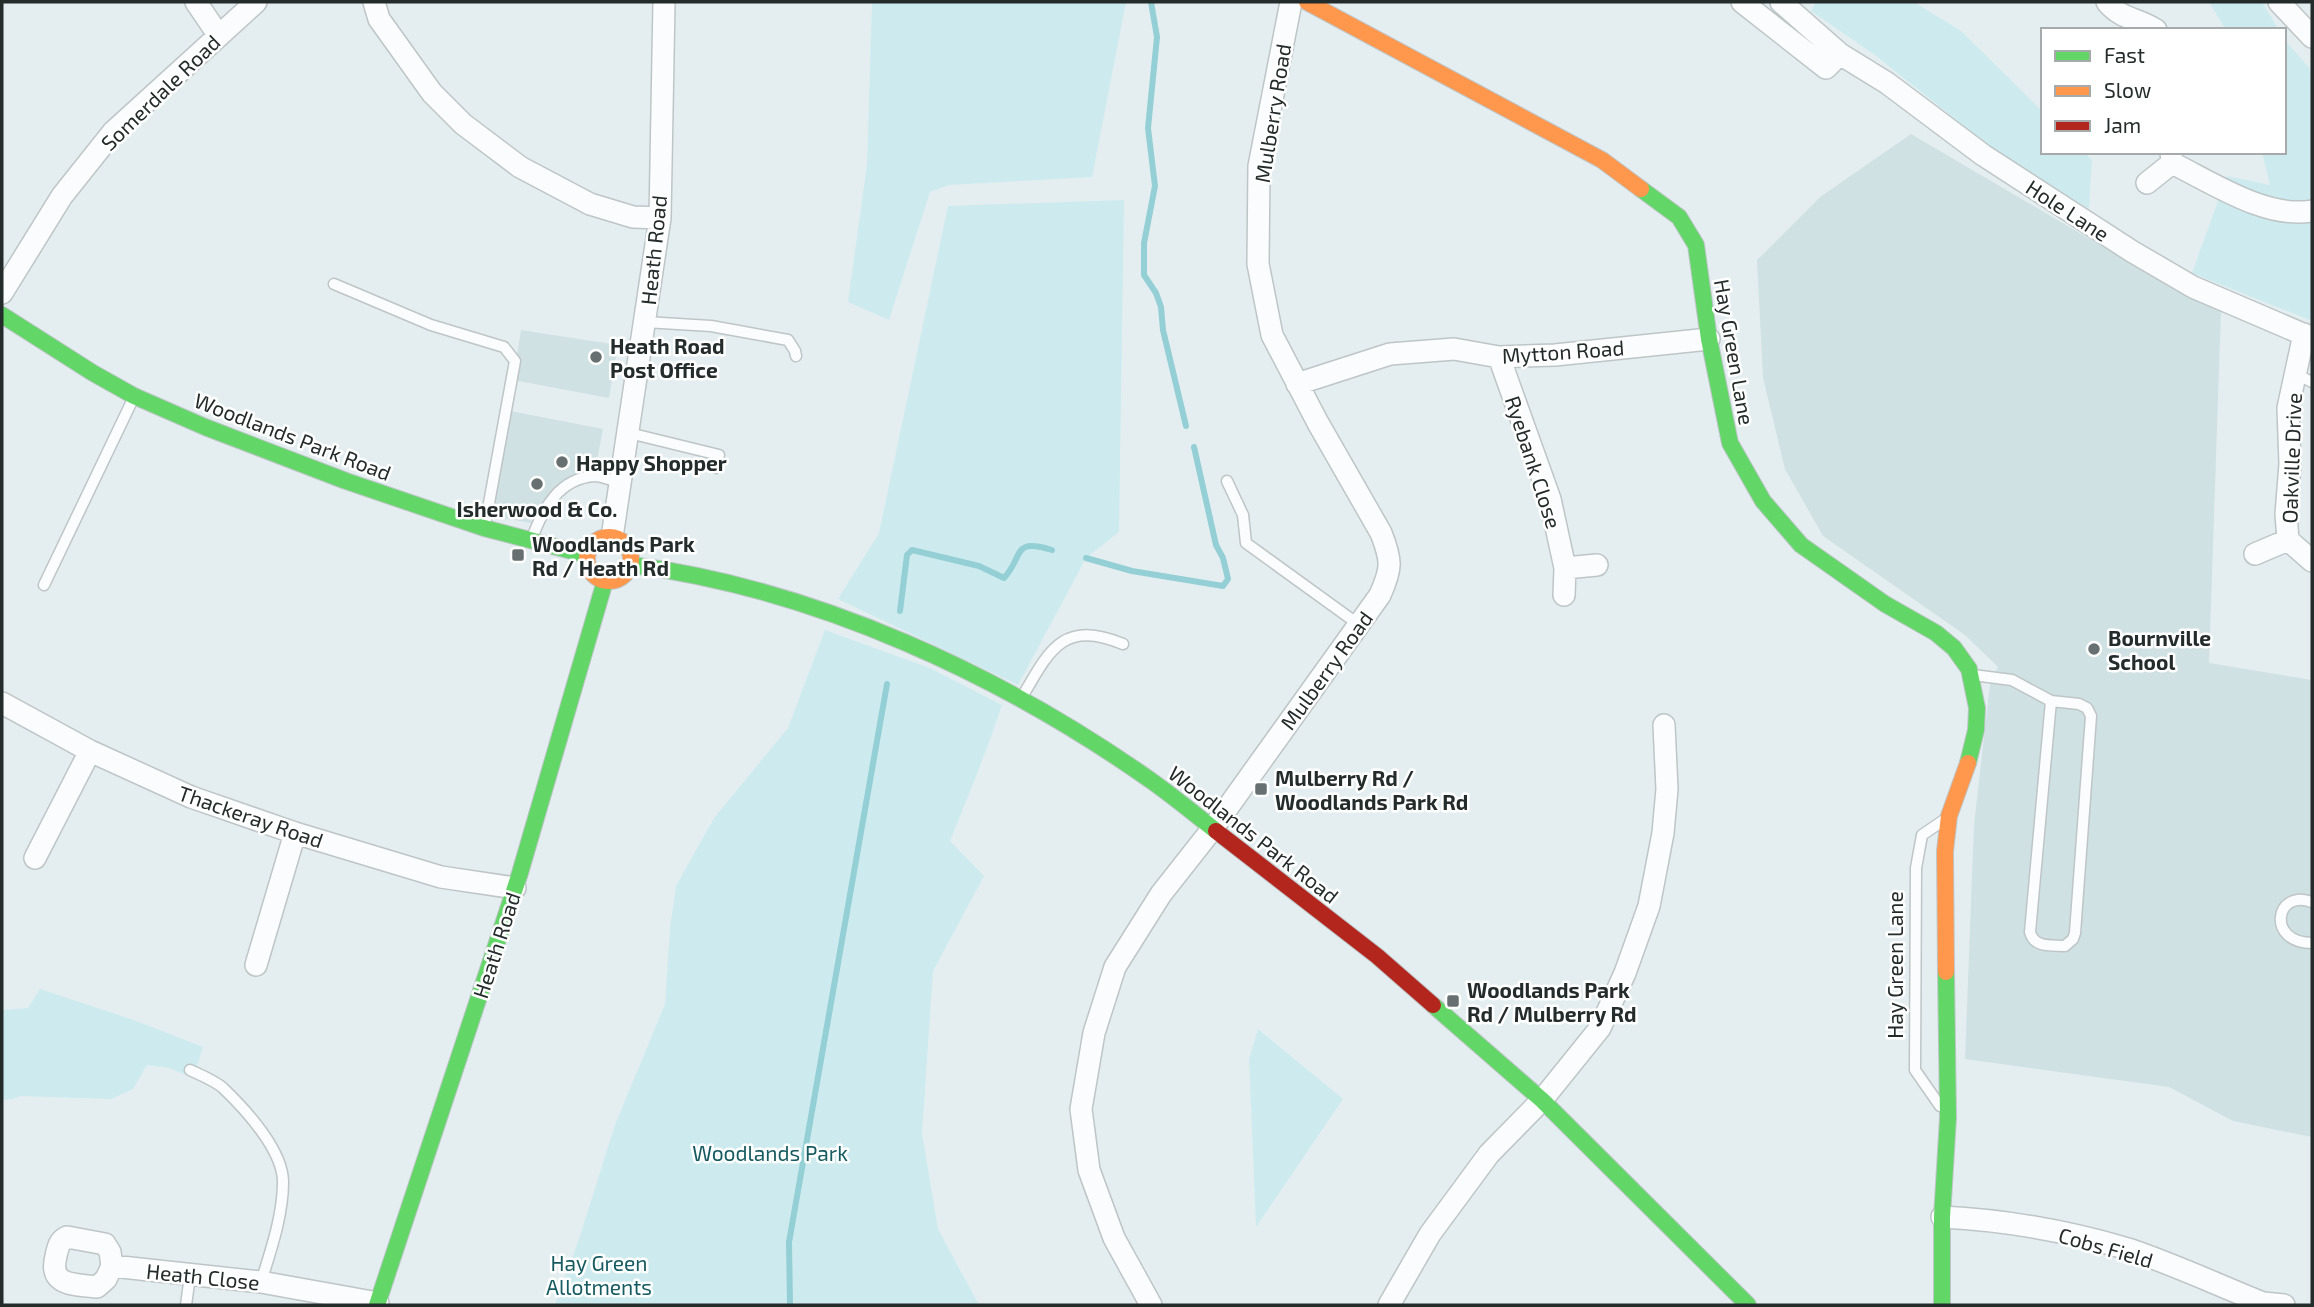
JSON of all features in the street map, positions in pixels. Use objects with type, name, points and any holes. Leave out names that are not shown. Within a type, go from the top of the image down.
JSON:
[{"type":"street","points":[[196,2],[219,36]]},
{"type":"street","name":"Somerdale Road","points":[[2,293],[62,196],[113,132],[256,2]]},
{"type":"street","points":[[374,2],[379,19],[432,93],[463,124],[520,167],[590,204],[633,217],[660,218]]},
{"type":"street","name":"Heath Road","points":[[612,537],[660,218],[664,2]]},
{"type":"street","name":"Mulberry Road","points":[[1151,1305],[1114,1238],[1089,1170],[1081,1108],[1094,1033],[1115,967],[1161,894],[1213,828],[1380,595],[1390,572],[1388,551],[1381,533],[1272,335],[1258,264],[1259,166],[1291,2]]},
{"type":"street","name":"Hay Green Lane","points":[[1307,2],[1602,160],[1679,217],[1696,245],[1709,339],[1730,443],[1763,501],[1801,544],[1885,604],[1936,633],[1954,648],[1969,669],[1977,708],[1976,730],[1965,775],[1949,816],[1945,851],[1948,1118],[1942,1217],[1942,1305]]},
{"type":"street","points":[[1742,2],[1826,68],[1840,54]]},
{"type":"street","name":"Hole Lane","points":[[1781,2],[1840,54],[1907,97],[1983,155],[2133,252],[2193,287],[2308,336]]},
{"type":"street","points":[[2107,2],[2128,19],[2153,28]]},
{"type":"street","points":[[2279,2],[2311,33]]},
{"type":"street","points":[[2147,183],[2171,158],[2273,210],[2299,214],[2312,211]]},
{"type":"street","name":"Woodlands Park Road","points":[[2,315],[134,396],[205,427],[346,481],[484,528],[587,555]]},
{"type":"street","name":"Oakville Drive","points":[[2308,336],[2304,378],[2288,408],[2290,464],[2286,514],[2288,541],[2312,561]]},
{"type":"street","name":"Mytton Road","points":[[1297,384],[1390,354],[1454,349],[1499,357],[1555,355],[1709,339]]},
{"type":"street","name":"Ryebank Close","points":[[1499,357],[1550,499],[1565,568],[1564,595]]},
{"type":"street","points":[[612,537],[626,544],[631,552],[632,565],[624,576],[605,581],[590,570],[587,555],[593,544],[603,538],[612,537]]},
{"type":"street","name":"Oakville Drive","points":[[2255,554],[2288,541]]},
{"type":"street","name":"Woodlands Park Road","points":[[632,565],[677,571],[823,610],[934,655],[1062,723],[1153,782],[1377,956],[1542,1100],[1748,1305]]},
{"type":"street","points":[[1565,568],[1598,565]]},
{"type":"street","name":"Heath Road","points":[[377,1304],[515,888],[605,581]]},
{"type":"street","name":"Thackeray Road","points":[[2,703],[90,751],[191,797],[295,833],[441,877],[515,888]]},
{"type":"street","points":[[1389,1305],[1430,1234],[1489,1154],[1542,1100],[1600,1028],[1625,973],[1649,906],[1663,833],[1667,789],[1664,725]]},
{"type":"street","points":[[35,858],[90,751]]},
{"type":"street","points":[[256,965],[295,833]]},
{"type":"street","name":"Cobs Field","points":[[1942,1217],[1986,1219],[2053,1230],[2129,1250],[2262,1304],[2284,1305]]},
{"type":"street","name":"Heath Close","points":[[112,1266],[261,1282],[377,1304]]},
{"type":"lane","points":[[334,284],[432,325],[504,347],[515,361],[484,528]]},
{"type":"lane","points":[[645,322],[711,326],[788,340],[796,356]]},
{"type":"lane","points":[[44,585],[134,396]]},
{"type":"lane","points":[[629,433],[719,455],[716,468]]},
{"type":"lane","points":[[531,541],[543,510],[561,488],[596,476],[621,483]]},
{"type":"lane","points":[[1227,481],[1243,515],[1246,543],[1358,624]]},
{"type":"lane","points":[[1020,701],[1046,657],[1063,640],[1082,635],[1102,635],[1123,644]]},
{"type":"lane","points":[[1970,675],[2012,680],[2051,701],[2079,704],[2087,708],[2091,716],[2076,933],[2065,946],[2040,944],[2030,932],[2051,701]]},
{"type":"lane","name":"Hay Green Lane","points":[[1948,1118],[1915,1070],[1916,868],[1922,835],[1949,816]]},
{"type":"lane","points":[[2312,902],[2303,899],[2287,905],[2279,922],[2292,938],[2300,943],[2312,943]]},
{"type":"lane","points":[[190,1070],[221,1087],[276,1151],[284,1179],[280,1212],[261,1282]]},
{"type":"lane","points":[[186,1305],[190,1276]]},
{"type":"shaded area","name":"Bournville School","points":[[1911,134],[2187,296],[2221,311],[2209,663],[2312,680],[2312,1137],[2233,1121],[2169,1087],[1965,1059],[1974,825],[1990,684],[1998,667],[1965,635],[1823,536],[1785,469],[1763,378],[1757,260],[1820,197]]},
{"type":"shaded area","points":[[521,330],[618,345],[609,398],[513,380]]},
{"type":"shaded area","points":[[506,410],[603,429],[595,471],[581,473],[555,488],[535,510],[531,523],[490,516]]},
{"type":"green space","points":[[872,2],[1126,2],[1092,177],[949,185],[930,192],[889,320],[848,302],[867,164]]},
{"type":"green space","points":[[1816,2],[1914,2],[1961,31],[2041,110],[2041,154],[2086,154],[2092,160],[2089,209],[1990,147],[1875,55],[1811,11]]},
{"type":"green space","points":[[2209,2],[2262,2],[2278,28],[2225,28]]},
{"type":"green space","points":[[2286,41],[2310,69],[2312,81],[2312,321],[2192,273],[2227,176],[2270,185],[2262,154],[2286,154]]},
{"type":"green space","points":[[1124,200],[1119,532],[1086,558],[1018,685],[838,599],[879,533],[948,206]]},
{"type":"green space","name":"Woodlands Park","points":[[825,630],[930,668],[1002,705],[950,841],[984,876],[933,971],[922,1133],[938,1229],[979,1305],[555,1305],[615,1125],[665,1004],[676,886],[714,818],[788,728]]},
{"type":"green space","points":[[40,989],[131,1019],[203,1047],[197,1066],[190,1077],[170,1068],[147,1065],[133,1089],[111,1099],[20,1096],[2,1100],[2,1010],[28,1008]]},
{"type":"green space","points":[[1258,1029],[1343,1099],[1256,1227],[1249,1059]]},
{"type":"waterway","points":[[1151,2],[1157,37],[1148,128],[1155,186],[1144,243],[1144,275],[1156,293],[1161,307],[1163,330],[1186,426]]},
{"type":"waterway","points":[[1086,558],[1132,571],[1223,586],[1228,579],[1223,558],[1216,545],[1194,447]]},
{"type":"waterway","points":[[900,611],[907,555],[912,550],[979,566],[1004,578],[1024,548],[1030,546],[1052,550]]},
{"type":"waterway","points":[[790,1305],[789,1242],[887,684]]},
{"type":"traffic: fast","points":[[1641,189],[1679,217],[1696,245],[1709,339],[1730,443],[1763,501],[1801,545],[1885,604],[1936,633],[1954,648],[1969,669],[1977,708],[1976,730],[1968,763]]},
{"type":"traffic: fast","points":[[2,315],[134,396],[205,427],[346,481],[484,528],[587,555]]},
{"type":"traffic: fast","points":[[632,565],[701,577],[770,594],[905,642],[1034,706],[1095,743],[1161,788],[1216,831]]},
{"type":"traffic: fast","points":[[377,1305],[520,873],[605,581]]},
{"type":"traffic: fast","points":[[1942,1305],[1942,1217],[1948,1118],[1946,972]]},
{"type":"traffic: fast","points":[[1433,1005],[1542,1100],[1748,1305]]},
{"type":"traffic: slow","points":[[1307,2],[1602,160],[1641,189]]},
{"type":"traffic: slow","points":[[609,537],[618,538],[625,543],[630,550],[631,559],[630,568],[625,575],[618,580],[609,581],[600,580],[593,575],[588,568],[587,559],[588,550],[593,543],[600,538],[609,537]]},
{"type":"traffic: slow","points":[[1946,972],[1945,851],[1949,816],[1968,763]]},
{"type":"traffic: jam","points":[[1216,831],[1377,956],[1433,1005]]},
{"type":"place","name":"Heath Road Post Office","points":[[596,357]]},
{"type":"place","name":"Happy Shopper","points":[[562,462]]},
{"type":"place","name":"Isherwood & Co.","points":[[537,484]]},
{"type":"place","name":"Woodlands Park Rd / Heath Rd","points":[[518,555]]},
{"type":"place","name":"Bournville School","points":[[2094,649]]},
{"type":"place","name":"Mulberry Rd / Woodlands Park Rd","points":[[1261,789]]},
{"type":"place","name":"Woodlands Park Rd / Mulberry Rd","points":[[1453,1001]]},
{"type":"park label","name":"Hay Green Allotments","points":[[599,1274]]}]
